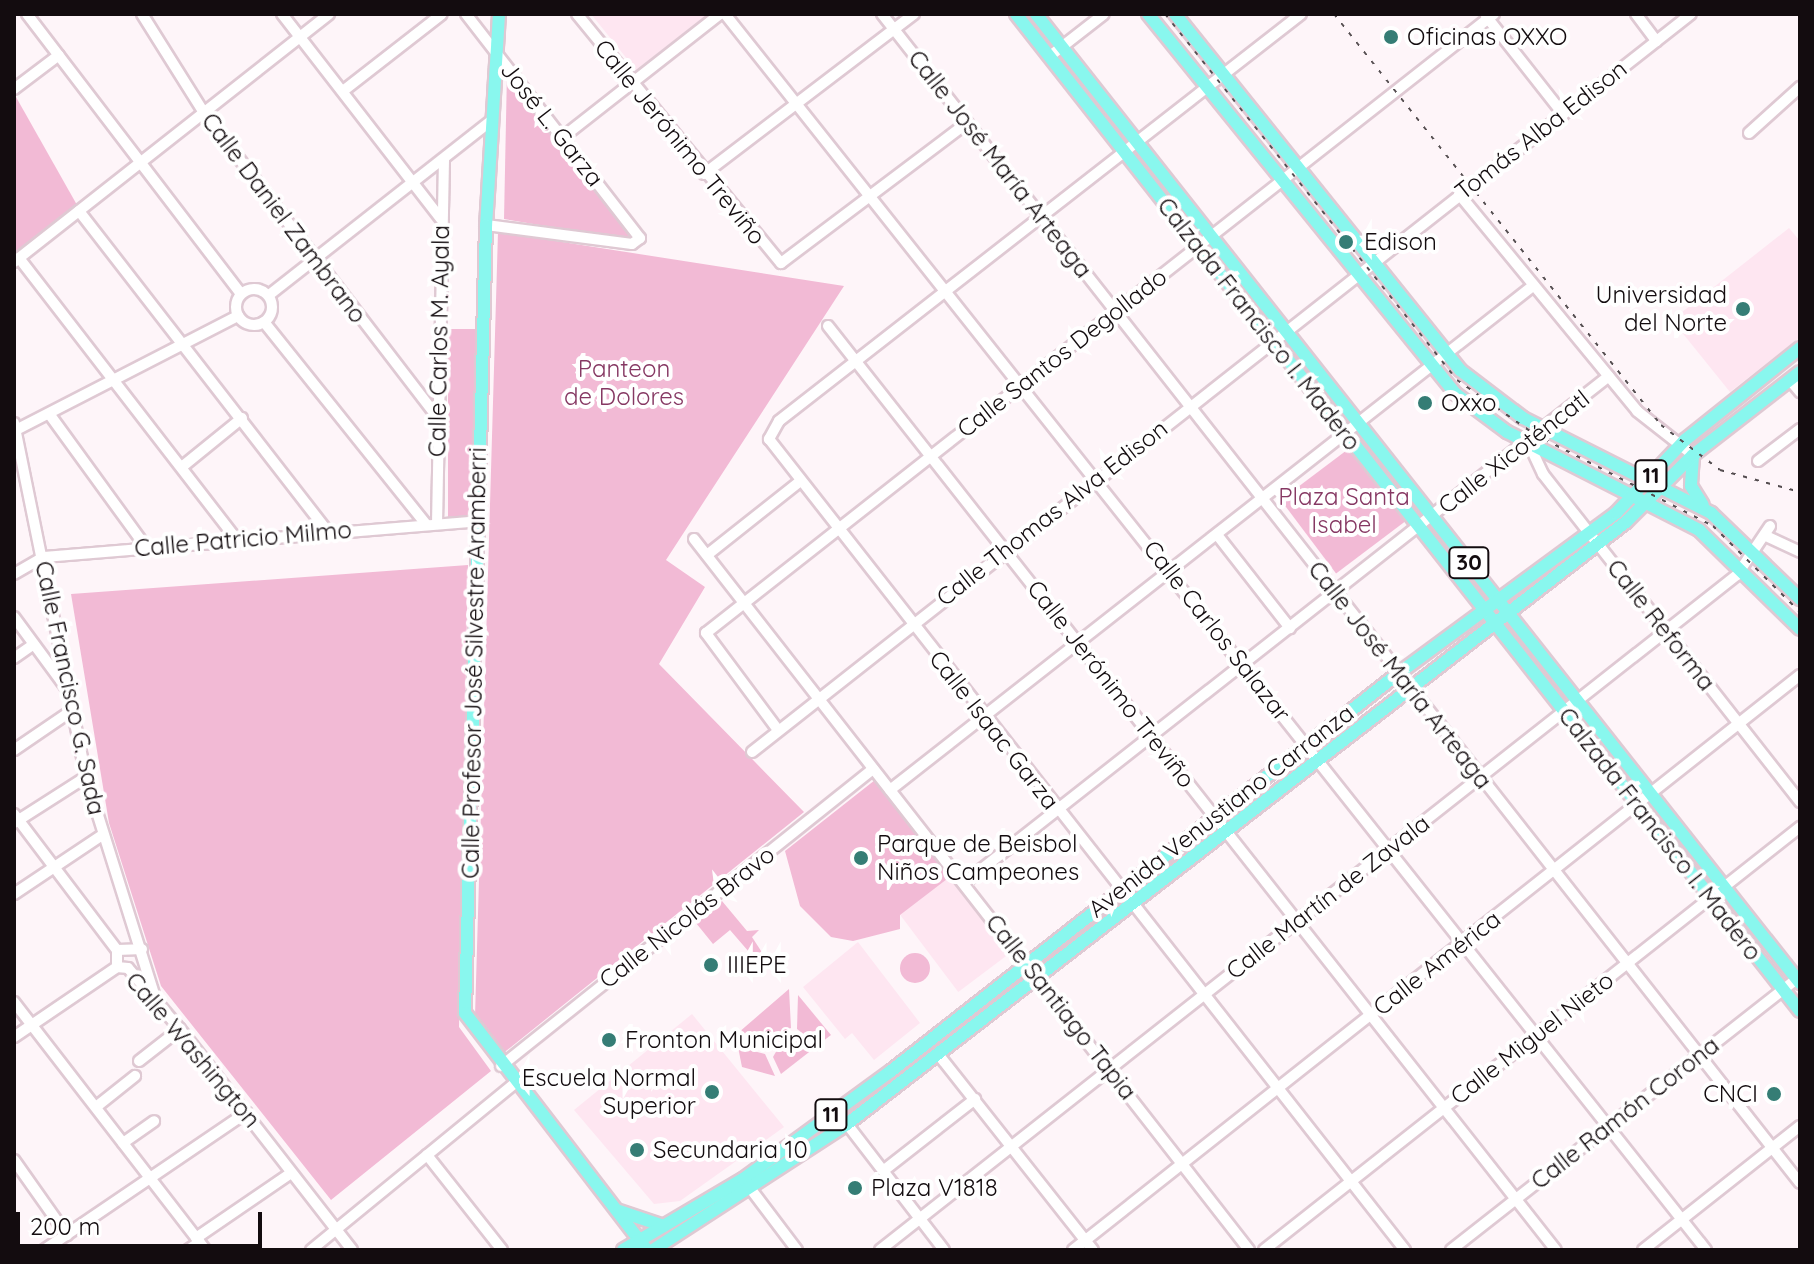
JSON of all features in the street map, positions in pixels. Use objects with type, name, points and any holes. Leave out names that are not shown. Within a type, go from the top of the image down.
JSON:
[{"type":"main road","name":"Calle Profesor José Silvestre Aramberri","points":[[499,14],[486,225],[465,1013],[501,1066],[643,1245]]},
{"type":"main road","name":"Calzada Francisco I. Madero","points":[[1016,14],[1800,1011]]},
{"type":"main road","name":"Calzada Francisco I. Madero","points":[[1036,14],[1799,979]]},
{"type":"main road","points":[[1148,14],[1278,182],[1430,370],[1479,414],[1529,444],[1646,500],[1745,568],[1800,629]]},
{"type":"main road","points":[[1175,14],[1446,356],[1488,395],[1546,430],[1649,478],[1711,513],[1758,553],[1800,599]]},
{"type":"main road","name":"Avenida Venustiano Carranza","points":[[653,1250],[753,1192],[847,1124],[1132,904],[1315,756],[1507,611],[1593,538],[1677,448],[1800,348]]},
{"type":"main road","name":"Avenida Venustiano Carranza","points":[[623,1250],[643,1245],[664,1226],[743,1179],[1399,673],[1498,600],[1646,500],[1693,455],[1795,376]]},
{"type":"main road","points":[[1693,455],[1691,486],[1711,513]]},
{"type":"main road","points":[[616,1210],[664,1226]]},
{"type":"street","points":[[27,14],[241,294],[238,316]]},
{"type":"street","name":"Calle Daniel Zambrano","points":[[142,14],[204,113],[436,415]]},
{"type":"street","points":[[282,14],[441,219]]},
{"type":"street","points":[[238,541],[116,380],[16,260],[329,14]]},
{"type":"street","points":[[343,91],[442,14]]},
{"type":"street","name":"José L. Garza","points":[[466,14],[639,234],[632,244],[486,225]]},
{"type":"street","name":"Calle Jerónimo Treviño","points":[[577,14],[704,174],[787,263],[874,196]]},
{"type":"street","points":[[563,137],[722,14]]},
{"type":"street","name":"Calle Carlos Salazar","points":[[722,14],[874,196],[1706,1250]]},
{"type":"street","name":"Calle José María Arteaga","points":[[882,14],[1800,1183]]},
{"type":"street","points":[[704,174],[914,14]]},
{"type":"street","points":[[1050,56],[1104,14]]},
{"type":"street","points":[[857,361],[1301,14]]},
{"type":"street","points":[[1636,14],[1656,41]]},
{"type":"street","name":"Tomás Alba Edison","points":[[1352,275],[1691,14]]},
{"type":"street","points":[[1489,16],[1563,114]]},
{"type":"street","name":"Calle Santos Degollado","points":[[778,730],[706,633],[1489,16]]},
{"type":"street","points":[[14,89],[59,55]]},
{"type":"street","points":[[1749,133],[1800,87]]},
{"type":"street","points":[[241,294],[269,295],[492,120]]},
{"type":"street","points":[[874,196],[967,123]]},
{"type":"street","name":"Calle Carlos M. Ayala","points":[[432,524],[444,159]]},
{"type":"street","points":[[1459,194],[1609,376],[1677,448],[1693,455]]},
{"type":"street","points":[[79,211],[328,532]]},
{"type":"street","name":"Calle Thomas Alva Edison","points":[[752,752],[1352,275]]},
{"type":"street","points":[[890,790],[1263,501],[1534,285]]},
{"type":"street","points":[[238,316],[253,326],[264,322],[273,307],[269,295]]},
{"type":"street","points":[[14,428],[50,415],[238,316]]},
{"type":"street","points":[[264,322],[432,524]]},
{"type":"street","name":"Calle Jerónimo Treviño","points":[[828,326],[1556,1250]]},
{"type":"street","name":"Calle Isaac Garza","points":[[857,361],[769,433],[799,482],[1405,1250]]},
{"type":"street","name":"Calle Xicoténcatl","points":[[964,883],[1334,592],[1529,444],[1609,376]]},
{"type":"street","points":[[1795,376],[1800,392]]},
{"type":"street","points":[[50,415],[146,547]]},
{"type":"street","points":[[183,466],[242,418]]},
{"type":"street","name":"Calle Francisco G. Sada","points":[[14,428],[86,777],[156,1001]]},
{"type":"street","points":[[1758,461],[1800,429]]},
{"type":"street","name":"Calle Reforma","points":[[1529,444],[1593,538],[1800,802]]},
{"type":"street","points":[[707,555],[799,482]]},
{"type":"street","name":"Calle Patricio Milmo","points":[[14,574],[43,557],[477,521]]},
{"type":"street","name":"Calle Martín de Zavala","points":[[880,1250],[1667,632],[1745,568],[1758,553],[1768,531],[1800,552]]},
{"type":"street","points":[[1218,536],[1290,628]]},
{"type":"street","name":"Calle Santiago Tapia","points":[[694,539],[1249,1250]]},
{"type":"street","points":[[14,617],[71,694]]},
{"type":"street","points":[[14,658],[34,644]]},
{"type":"street","name":"Calle América","points":[[1073,1250],[1800,675]]},
{"type":"street","points":[[14,750],[74,709]]},
{"type":"street","name":"Calle Nicolás Bravo","points":[[501,1066],[873,769]]},
{"type":"street","points":[[15,819],[86,777]]},
{"type":"street","name":"Calle Washington","points":[[15,819],[117,950],[117,967],[128,968],[180,1029],[352,1250]]},
{"type":"street","name":"Calle Miguel Nieto","points":[[1264,1250],[1800,827]]},
{"type":"street","points":[[14,894],[102,835]]},
{"type":"street","points":[[117,950],[142,949]]},
{"type":"street","points":[[14,1037],[117,967]]},
{"type":"street","name":"Calle Ramón Corona","points":[[1451,1250],[1799,979]]},
{"type":"street","points":[[14,1002],[201,1243]]},
{"type":"street","points":[[139,1061],[180,1029]]},
{"type":"street","points":[[938,1054],[1093,1250]]},
{"type":"street","points":[[96,1107],[135,1076]]},
{"type":"street","points":[[311,1250],[515,1083]]},
{"type":"street","points":[[883,1171],[975,1099]]},
{"type":"street","points":[[44,1250],[247,1112]]},
{"type":"street","points":[[123,1143],[154,1121]]},
{"type":"street","points":[[847,1124],[944,1250]]},
{"type":"street","points":[[1643,1250],[1800,1126]]},
{"type":"street","points":[[427,1155],[502,1250]]},
{"type":"street","points":[[14,1160],[67,1235]]},
{"type":"street","points":[[188,1250],[291,1173]]},
{"type":"street","points":[[743,1179],[797,1250]]},
{"type":"shaded area","points":[[591,14],[708,14],[636,70]]},
{"type":"shaded area","name":"Universidad del Norte","points":[[1789,228],[1800,241],[1800,337],[1730,392],[1672,320]]},
{"type":"shaded area","points":[[951,876],[1009,953],[958,992],[900,915]]},
{"type":"shaded area","points":[[858,942],[920,1023],[874,1060],[852,1033],[845,1039],[803,987]]},
{"type":"shaded area","points":[[692,1014],[784,1127],[680,1201],[654,1204],[574,1110]]},
{"type":"green space","points":[[507,71],[639,234],[634,241],[504,219]]},
{"type":"green space","points":[[16,97],[77,205],[14,255],[14,99]]},
{"type":"green space","name":"Panteon de Dolores","points":[[498,232],[844,286],[666,560],[705,587],[659,664],[804,812],[501,1055],[475,1016]]},
{"type":"green space","points":[[448,329],[479,329],[479,518],[448,518]]},
{"type":"green space","name":"Plaza Santa Isabel","points":[[1351,447],[1406,520],[1336,573],[1281,500]]},
{"type":"green space","points":[[468,565],[459,1027],[491,1071],[331,1200],[161,986],[109,823],[71,594]]},
{"type":"green space","name":"Parque de Beisbol Niños Campeones","points":[[875,780],[951,876],[900,915],[900,929],[853,941],[831,937],[800,906],[785,851]]},
{"type":"green space","points":[[722,901],[747,931],[759,930],[752,937],[774,971],[766,961],[753,972],[741,959],[749,952],[730,930],[713,944],[696,923]]},
{"type":"green space","points":[[915,953],[926,957],[930,968],[926,979],[915,983],[904,979],[900,968],[904,957]]},
{"type":"green space","points":[[789,989],[791,1028],[775,1034],[767,1048],[731,1039]]},
{"type":"green space","points":[[798,995],[831,1035],[818,1045],[797,1029]]},
{"type":"green space","points":[[785,1036],[813,1049],[781,1074],[773,1057]]},
{"type":"green space","points":[[738,1047],[765,1054],[775,1076],[742,1067]]},
{"type":"railway","points":[[1165,14],[1457,380],[1534,434],[1713,526],[1800,612]]},
{"type":"railway","points":[[1334,14],[1661,425],[1720,470],[1800,492]]},
{"type":"place","name":"Oficinas OXXO","points":[[1391,37]]},
{"type":"place","name":"Edison","points":[[1346,242]]},
{"type":"place","name":"Universidad del Norte","points":[[1743,309]]},
{"type":"place","name":"Oxxo","points":[[1425,403]]},
{"type":"place","name":"Parque de Beisbol Niños Campeones","points":[[861,858]]},
{"type":"place","name":"IIIEPE","points":[[711,965]]},
{"type":"place","name":"Fronton Municipal","points":[[609,1040]]},
{"type":"place","name":"Escuela Normal Superior","points":[[712,1092]]},
{"type":"place","name":"CNCI","points":[[1774,1094]]},
{"type":"place","name":"Secundaria 10","points":[[637,1150]]},
{"type":"place","name":"Plaza V1818","points":[[855,1188]]}]
